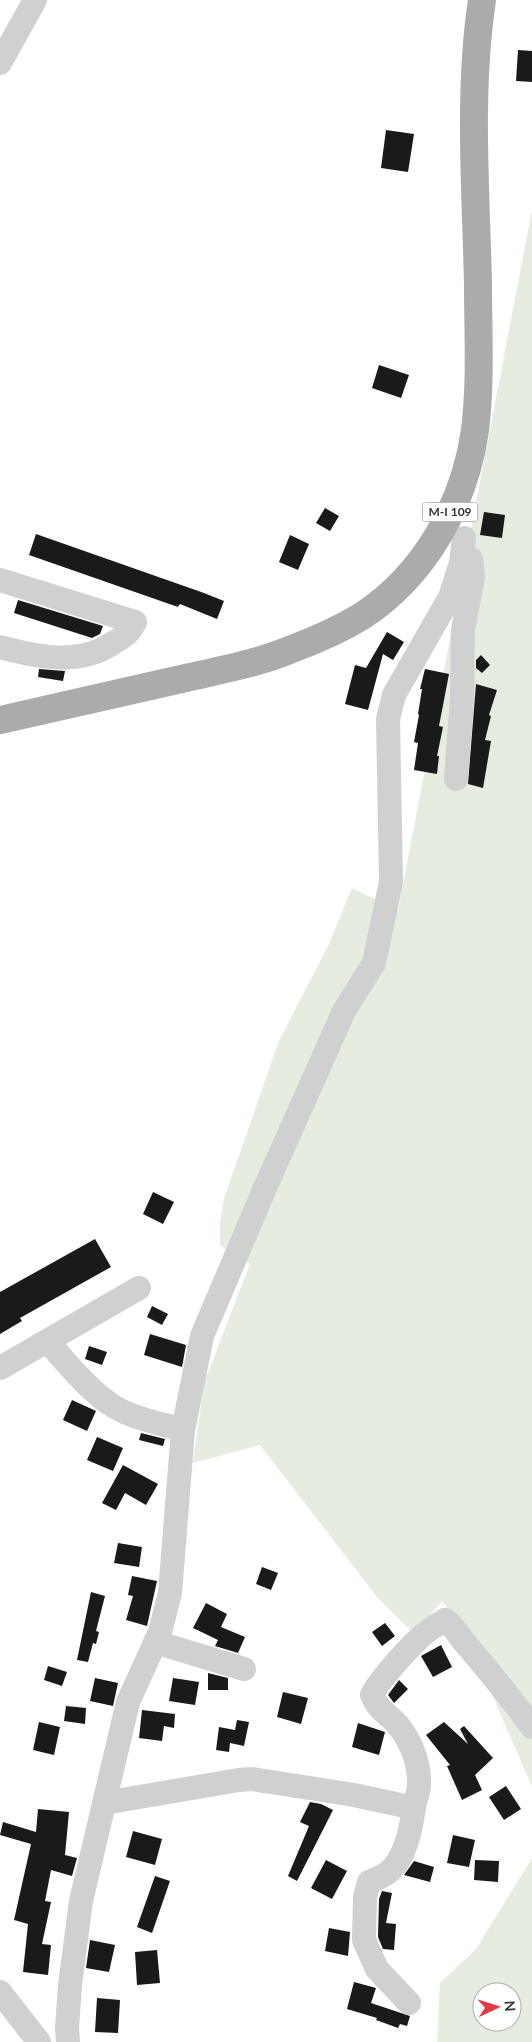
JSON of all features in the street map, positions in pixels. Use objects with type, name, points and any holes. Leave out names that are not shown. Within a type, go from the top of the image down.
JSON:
[{"type":"main road","name":"M-I 109","points":[[0,720],[258,660],[290,650],[333,632],[363,616],[389,596],[406,579],[431,546],[449,515],[459,491],[470,455],[475,430],[478,396],[479,339],[474,123],[476,64],[482,0]]},
{"type":"street","points":[[0,63],[34,0]]},
{"type":"street","points":[[449,515],[464,538],[472,563],[473,577],[463,630],[462,697],[456,779]]},
{"type":"street","points":[[0,1992],[37,2039],[51,2033],[67,2035],[81,1901],[128,1702],[160,1632],[170,1593],[183,1430],[202,1336],[264,1190],[344,1011],[374,963],[391,882],[389,709],[394,695],[450,597],[461,563],[464,538]]},
{"type":"street","points":[[0,580],[135,622],[130,632],[106,648],[79,658],[33,656],[0,647]]},
{"type":"street","points":[[0,1368],[139,1288]]},
{"type":"street","points":[[47,1341],[98,1394],[114,1406],[132,1415],[183,1430]]},
{"type":"street","points":[[409,2002],[377,1968],[364,1940],[365,1906],[369,1882],[384,1875],[397,1863],[410,1832],[419,1787],[415,1754],[397,1724],[375,1703],[372,1695],[388,1673],[428,1631],[444,1620],[452,1624],[462,1640],[532,1727]]},
{"type":"street","points":[[155,1642],[244,1669]]},
{"type":"street","points":[[104,1803],[239,1780],[252,1780],[354,1795],[414,1808]]},
{"type":"shaded area","points":[[532,210],[532,1787],[464,1629],[442,1601],[414,1634],[377,1597],[260,1445],[193,1463],[204,1383],[250,1264],[220,1245],[220,1222],[224,1198],[279,1041],[329,944],[352,888],[398,910]]},
{"type":"shaded area","points":[[532,1858],[532,2042],[437,2042],[440,1983],[476,1949]]},
{"type":"building","points":[[518,50],[532,51],[532,82],[516,81]]},
{"type":"building","points":[[386,130],[414,134],[408,172],[381,168]]},
{"type":"building","points":[[379,365],[409,375],[401,398],[372,388]]},
{"type":"building","points":[[325,508],[339,516],[330,531],[316,523]]},
{"type":"building","points":[[484,512],[505,515],[502,538],[480,535]]},
{"type":"building","points":[[36,534],[224,601],[217,619],[180,604],[178,607],[29,555]]},
{"type":"building","points":[[290,535],[309,544],[298,570],[279,562]]},
{"type":"building","points":[[18,600],[103,626],[100,634],[92,638],[14,613]]},
{"type":"building","points":[[387,632],[404,642],[393,660],[383,654],[368,710],[345,704],[355,665],[366,668]]},
{"type":"building","points":[[481,655],[490,665],[482,673],[476,668],[476,660]]},
{"type":"building","points":[[39,669],[65,671],[63,681],[38,677]]},
{"type":"building","points":[[425,669],[449,674],[439,726],[443,727],[437,756],[439,756],[437,774],[414,770],[418,743],[414,742],[422,689],[420,689]]},
{"type":"building","points":[[476,684],[497,690],[489,715],[491,716],[485,740],[491,741],[483,788],[468,784]]},
{"type":"building","points":[[153,1192],[174,1202],[163,1224],[143,1214]]},
{"type":"building","points":[[95,1239],[111,1267],[20,1318],[22,1321],[0,1334],[0,1292]]},
{"type":"building","points":[[152,1306],[168,1314],[162,1325],[147,1317]]},
{"type":"building","points":[[150,1334],[186,1345],[182,1367],[144,1355]]},
{"type":"building","points":[[89,1346],[107,1352],[102,1365],[85,1359]]},
{"type":"building","points":[[72,1400],[96,1411],[87,1431],[63,1420]]},
{"type":"building","points":[[141,1433],[165,1439],[163,1446],[139,1440]]},
{"type":"building","points":[[97,1437],[123,1448],[113,1471],[87,1460]]},
{"type":"building","points":[[123,1465],[158,1484],[146,1505],[125,1493],[116,1510],[102,1503]]},
{"type":"building","points":[[118,1543],[142,1547],[139,1567],[114,1563]]},
{"type":"building","points":[[262,1567],[278,1573],[271,1590],[256,1584]]},
{"type":"building","points":[[132,1576],[157,1581],[147,1626],[126,1620],[133,1596],[128,1595]]},
{"type":"building","points":[[91,1592],[105,1596],[96,1631],[99,1632],[96,1644],[93,1643],[88,1662],[77,1660]]},
{"type":"building","points":[[206,1603],[227,1614],[221,1627],[245,1637],[238,1653],[215,1646],[218,1640],[193,1628]]},
{"type":"building","points":[[385,1623],[395,1636],[382,1646],[372,1632]]},
{"type":"building","points":[[441,1645],[452,1667],[433,1677],[421,1656]]},
{"type":"building","points":[[48,1666],[67,1672],[62,1686],[44,1680]]},
{"type":"building","points":[[208,1673],[228,1678],[228,1690],[208,1690]]},
{"type":"building","points":[[95,1678],[118,1683],[113,1706],[90,1701]]},
{"type":"building","points":[[173,1678],[199,1682],[195,1705],[169,1701]]},
{"type":"building","points":[[399,1680],[408,1689],[394,1703],[388,1695]]},
{"type":"building","points":[[283,1692],[308,1698],[301,1724],[277,1717]]},
{"type":"building","points":[[66,1706],[86,1708],[85,1724],[64,1721]]},
{"type":"building","points":[[142,1710],[175,1714],[174,1728],[164,1726],[162,1741],[139,1738]]},
{"type":"building","points":[[237,1720],[249,1722],[244,1746],[230,1743],[229,1752],[216,1750],[219,1727],[235,1730]]},
{"type":"building","points":[[39,1722],[60,1727],[54,1755],[33,1750]]},
{"type":"building","points":[[444,1722],[468,1744],[460,1729],[464,1726],[493,1758],[475,1775],[482,1790],[462,1800],[447,1766],[450,1765],[426,1735]]},
{"type":"building","points":[[358,1723],[385,1732],[379,1755],[352,1747]]},
{"type":"building","points":[[506,1786],[521,1809],[504,1820],[489,1797]]},
{"type":"building","points":[[310,1802],[321,1804],[333,1810],[297,1881],[288,1876],[309,1826],[300,1822]]},
{"type":"building","points":[[38,1809],[69,1812],[65,1855],[77,1858],[72,1876],[51,1870],[45,1901],[51,1902],[42,1944],[51,1945],[48,1975],[23,1972],[28,1924],[14,1920],[31,1844],[0,1835],[3,1822],[36,1832]]},
{"type":"building","points":[[133,1831],[162,1839],[155,1865],[126,1857]]},
{"type":"building","points":[[453,1835],[475,1840],[469,1867],[447,1863]]},
{"type":"building","points":[[326,1860],[347,1871],[332,1899],[311,1888]]},
{"type":"building","points":[[475,1860],[499,1861],[498,1882],[474,1880]]},
{"type":"building","points":[[414,1861],[434,1867],[430,1882],[404,1875]]},
{"type":"building","points":[[155,1876],[170,1881],[152,1933],[137,1927]]},
{"type":"building","points":[[382,1891],[392,1893],[386,1923],[396,1924],[394,1950],[383,1949],[378,1937],[379,1899]]},
{"type":"building","points":[[329,1928],[350,1932],[348,1956],[325,1951]]},
{"type":"building","points":[[90,1940],[115,1945],[109,1972],[86,1968]]},
{"type":"building","points":[[157,1950],[160,1983],[137,1985],[135,1952]]},
{"type":"building","points":[[354,1982],[376,1988],[371,2003],[410,2016],[407,2026],[400,2024],[398,2028],[376,2020],[377,2018],[347,2009]]},
{"type":"building","points":[[97,1998],[120,2000],[118,2033],[95,2032]]}]
